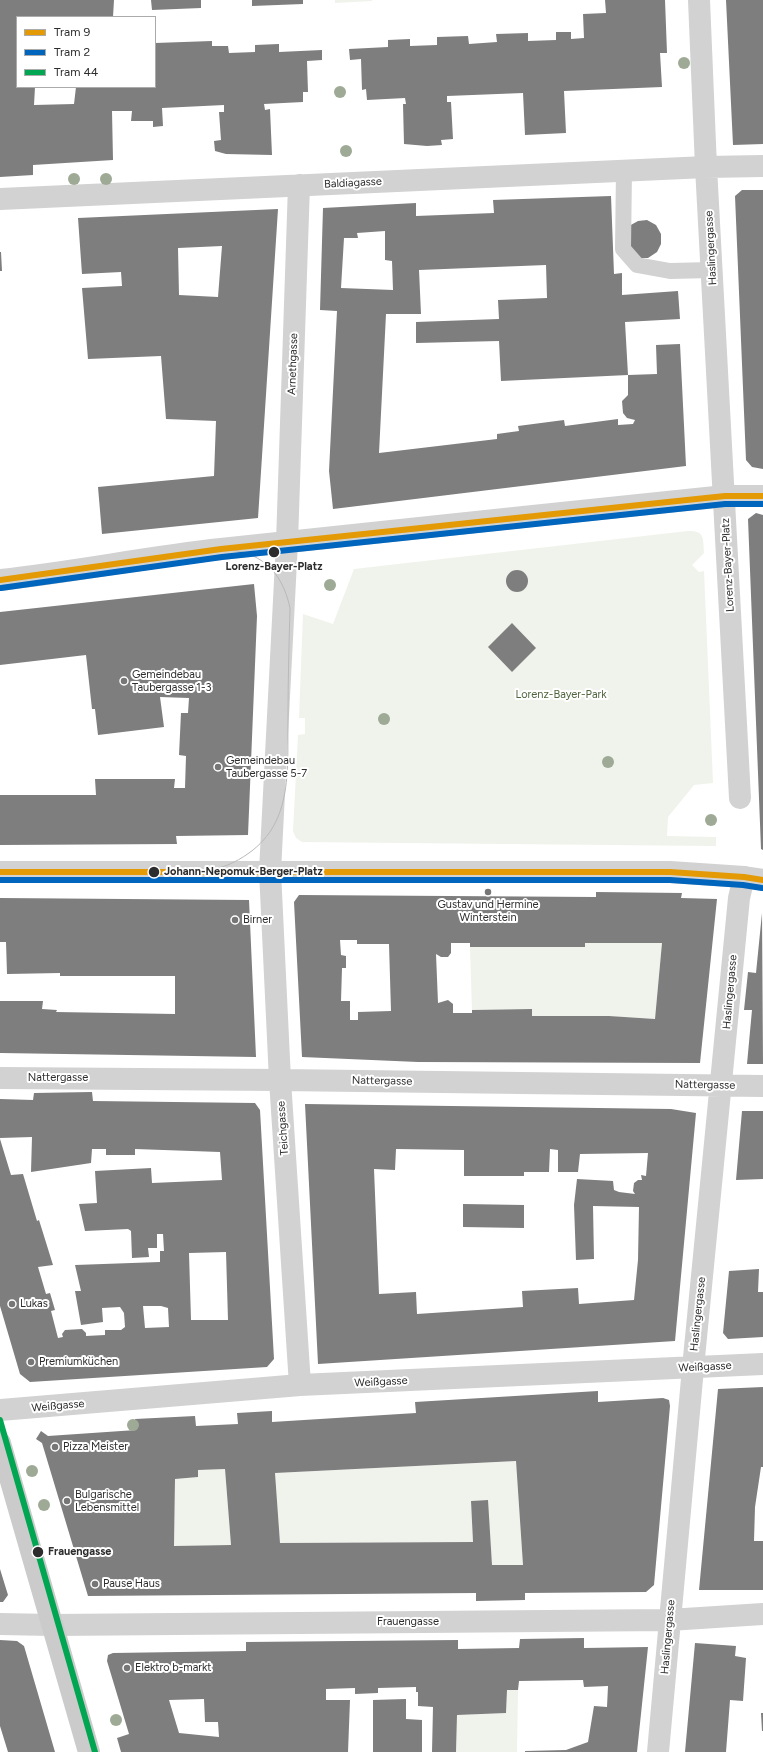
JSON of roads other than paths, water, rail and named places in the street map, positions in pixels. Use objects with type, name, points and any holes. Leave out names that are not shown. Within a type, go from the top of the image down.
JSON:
[{"type":"main road","points":[[0,1442],[89,1752]]},
{"type":"street","name":"Haslingergasse","points":[[700,0],[706,166],[725,496]]},
{"type":"street","name":"Baldiagasse","points":[[0,199],[706,166],[763,166]]},
{"type":"street","name":"Arnethgasse","points":[[287,542],[299,185]]},
{"type":"street","points":[[0,580],[80,570],[221,549],[725,496],[763,496]]},
{"type":"street","name":"Lorenz-Bayer-Platz","points":[[725,496],[740,798]]},
{"type":"street","points":[[270,871],[287,542]]},
{"type":"street","name":"Teichgasse","points":[[270,871],[280,1080],[300,1385]]},
{"type":"street","points":[[0,872],[670,872],[754,878]]},
{"type":"street","name":"Haslingergasse","points":[[658,1752],[669,1620],[739,898],[754,878]]},
{"type":"street","name":"Nattergasse","points":[[0,1078],[763,1086]]},
{"type":"street","name":"Weißgasse","points":[[0,1410],[300,1385],[763,1364]]},
{"type":"street","name":"Frauengasse","points":[[0,1624],[52,1625],[669,1620],[763,1614]]},
{"type":"lane","points":[[624,171],[623,249],[637,265],[670,271],[712,270]]},
{"type":"tram line","name":"9","points":[[0,580],[221,549],[725,496],[763,496]]},
{"type":"tram line","name":"2","points":[[1,588],[222,557],[725,504],[763,504]]},
{"type":"tram line","points":[[204,871],[216,869],[233,863],[249,853],[264,840],[274,825],[281,809],[287,774],[290,608],[281,583],[275,573],[267,565],[247,553],[221,549]]},
{"type":"tram line","name":"9","points":[[0,872],[670,872],[744,877],[763,880]]},
{"type":"tram line","name":"2","points":[[0,880],[670,880],[743,885],[762,888]]},
{"type":"tram line","name":"44","points":[[0,1420],[95,1752]]},
{"type":"place","name":"Lorenz-Bayer-Platz","points":[[274,552]]},
{"type":"place","name":"Gemeindebau Taubergasse 1-3","points":[[124,681]]},
{"type":"place","name":"Gemeindebau Taubergasse 5-7","points":[[218,767]]},
{"type":"place","name":"Johann-Nepomuk-Berger-Platz","points":[[154,872]]},
{"type":"place","name":"Gustav und Hermine Winterstein","points":[[488,892]]},
{"type":"place","name":"Birner","points":[[235,920]]},
{"type":"place","name":"Lukas","points":[[12,1304]]},
{"type":"place","name":"Premiumküchen","points":[[31,1362]]},
{"type":"place","name":"Pizza Meister","points":[[55,1447]]},
{"type":"place","name":"Bulgarische Lebensmittel","points":[[67,1501]]},
{"type":"place","name":"Frauengasse","points":[[38,1552]]},
{"type":"place","name":"Pause Haus","points":[[95,1584]]},
{"type":"place","name":"Elektro b-markt","points":[[127,1668]]},
{"type":"park label","name":"Lorenz-Bayer-Park","points":[[561,695]]}]
